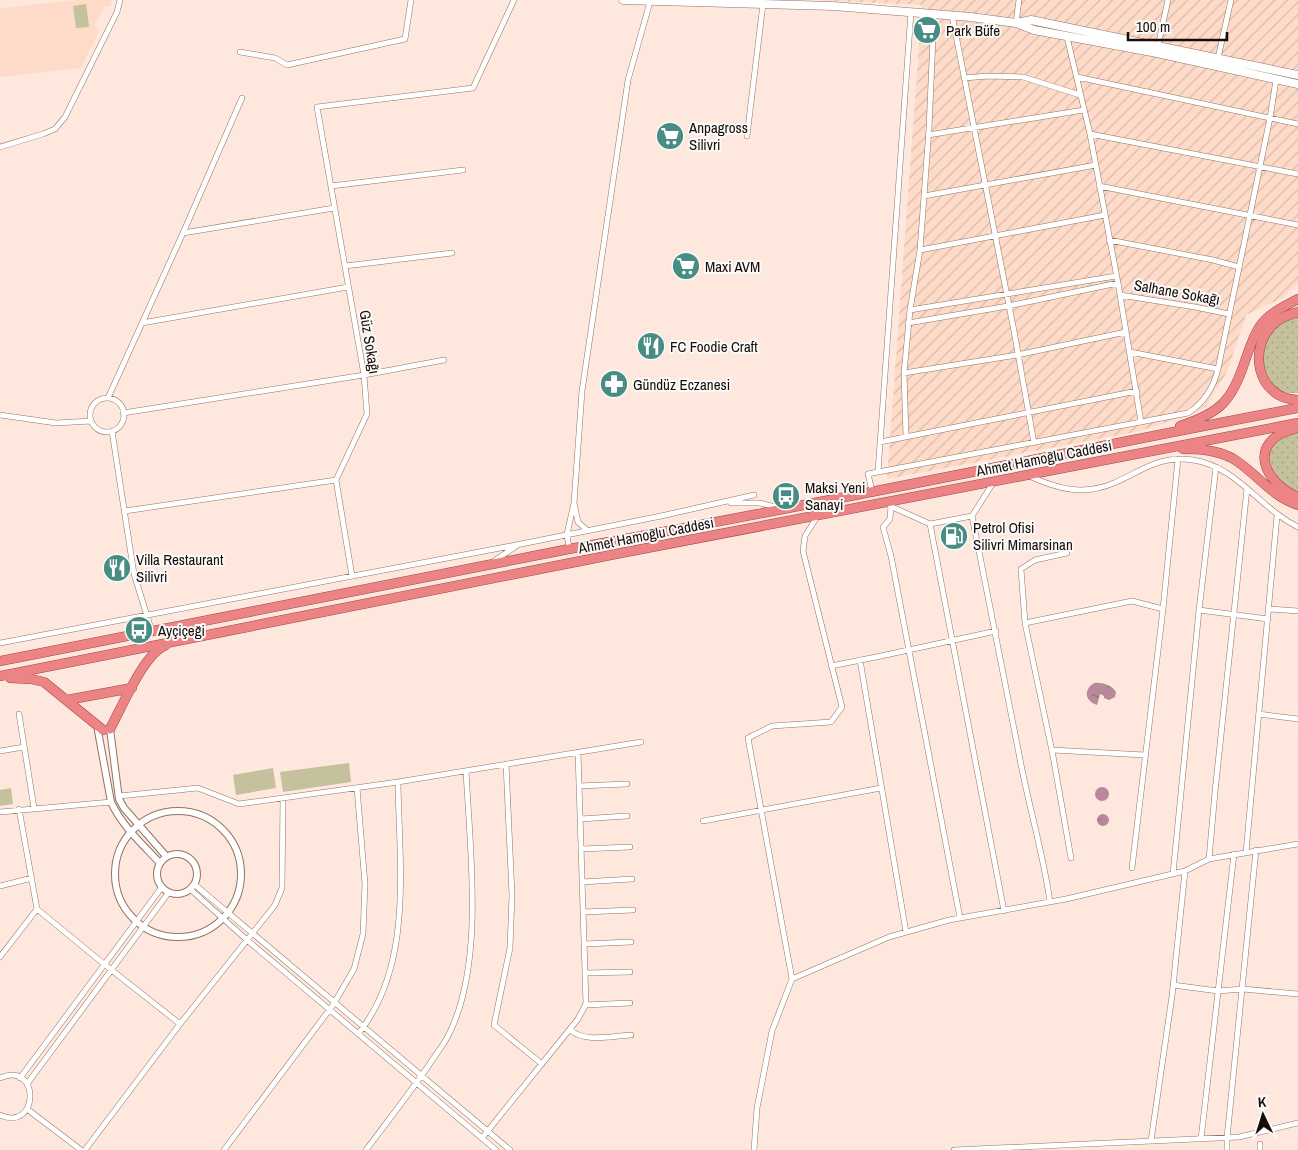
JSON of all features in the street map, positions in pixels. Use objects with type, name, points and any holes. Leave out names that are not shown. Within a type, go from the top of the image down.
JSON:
[{"type":"highway","points":[[1146,436],[1204,417],[1220,407],[1238,382],[1250,346],[1260,326],[1268,318],[1298,299]]},
{"type":"highway","points":[[1281,309],[1298,304]]},
{"type":"highway","points":[[1298,312],[1282,318],[1271,327],[1261,343],[1259,359],[1261,376],[1266,384],[1284,398],[1298,400]]},
{"type":"highway","name":"Ahmet Hamoğlu Caddesi","points":[[0,661],[782,509],[1146,436],[1298,408]]},
{"type":"highway","name":"Ahmet Hamoğlu Caddesi","points":[[0,677],[612,555],[888,504],[1026,475],[1298,423]]},
{"type":"highway","points":[[1298,428],[1274,437],[1267,449],[1265,465],[1268,473],[1278,485],[1298,497]]},
{"type":"highway","points":[[1138,453],[1200,449],[1223,454],[1241,464],[1276,494],[1298,505]]},
{"type":"highway","points":[[0,677],[31,678],[44,682],[107,729],[149,658],[162,647],[184,639]]},
{"type":"highway","points":[[67,700],[132,688]]},
{"type":"main road","points":[[623,0],[833,6],[952,15],[1016,23],[1034,30],[1067,37],[1218,58],[1298,75]]},
{"type":"main road","points":[[1016,23],[1031,20],[1069,27],[1298,84]]},
{"type":"main road","points":[[1067,37],[1069,27]]},
{"type":"main road","points":[[1276,80],[1277,70]]},
{"type":"street","points":[[0,147],[55,129],[65,118],[117,12],[120,0]]},
{"type":"street","points":[[240,52],[275,58],[287,66],[405,39],[411,0]]},
{"type":"street","name":"Güz Sokağı","points":[[336,480],[367,414],[364,375],[316,107],[473,88],[514,0]]},
{"type":"street","points":[[1016,23],[1019,0]]},
{"type":"street","points":[[1157,50],[1168,0]]},
{"type":"street","points":[[1218,58],[1231,0]]},
{"type":"street","points":[[569,549],[566,534],[574,503],[582,391],[628,80],[650,2]]},
{"type":"street","points":[[747,136],[763,4]]},
{"type":"street","points":[[878,472],[911,12]]},
{"type":"street","points":[[906,436],[904,373],[908,323],[920,250],[934,14]]},
{"type":"street","points":[[952,15],[1034,443]]},
{"type":"street","points":[[1067,37],[1096,165],[1141,422]]},
{"type":"street","points":[[964,78],[988,76],[1023,77],[1080,95]]},
{"type":"street","points":[[1077,76],[1298,124]]},
{"type":"street","points":[[872,491],[868,474],[1188,413],[1195,409],[1204,399],[1218,369],[1270,118],[1276,80]]},
{"type":"street","points":[[108,398],[242,98]]},
{"type":"street","points":[[928,135],[1084,110]]},
{"type":"street","points":[[1090,134],[1298,174]]},
{"type":"street","points":[[924,196],[1096,165]]},
{"type":"street","points":[[331,186],[463,170]]},
{"type":"street","points":[[1100,186],[1298,225]]},
{"type":"street","points":[[183,233],[334,208]]},
{"type":"street","points":[[920,250],[1105,215]]},
{"type":"street","points":[[1109,240],[1213,260],[1239,267]]},
{"type":"street","points":[[345,266],[452,253]]},
{"type":"street","points":[[910,310],[1116,276]]},
{"type":"street","points":[[908,323],[1008,306],[1118,283]]},
{"type":"street","points":[[142,323],[348,287]]},
{"type":"street","name":"Salhane Sokağı","points":[[1120,295],[1229,314]]},
{"type":"street","points":[[904,373],[1017,355],[1126,332]]},
{"type":"street","points":[[1130,352],[1218,369]]},
{"type":"street","points":[[123,413],[364,375],[444,360]]},
{"type":"street","points":[[880,442],[1137,391]]},
{"type":"street","points":[[108,398],[118,403],[123,413],[121,424],[112,431],[98,429],[91,421],[90,416],[93,405],[97,401],[108,398]]},
{"type":"street","points":[[0,415],[56,423],[91,421]]},
{"type":"street","points":[[112,431],[134,574],[152,632]]},
{"type":"street","points":[[1026,475],[1066,490],[1090,489],[1113,483],[1153,463],[1178,459],[1194,460],[1225,472],[1277,516],[1298,527]]},
{"type":"street","points":[[1132,868],[1178,459]]},
{"type":"street","points":[[1173,874],[1199,610],[1216,467]]},
{"type":"street","points":[[125,512],[336,480],[352,576]]},
{"type":"street","points":[[993,482],[972,516],[1050,902]]},
{"type":"street","points":[[1209,859],[1247,489]]},
{"type":"street","points":[[0,643],[521,544],[754,495]]},
{"type":"street","points":[[707,506],[743,502],[760,503],[782,509]]},
{"type":"street","points":[[574,503],[578,522],[587,530]]},
{"type":"street","points":[[888,504],[930,524],[972,516]]},
{"type":"street","points":[[888,504],[890,518],[883,527],[891,556],[960,918]]},
{"type":"street","points":[[754,1150],[757,1108],[772,1031],[792,979],[748,738],[772,726],[831,722],[842,708],[803,551],[805,536],[818,516]]},
{"type":"street","points":[[1246,852],[1277,516]]},
{"type":"street","points":[[930,524],[1004,910]]},
{"type":"street","points":[[489,565],[521,544]]},
{"type":"street","points":[[1067,553],[1035,560],[1021,569],[1025,623],[1052,750],[1071,858]]},
{"type":"street","points":[[1025,623],[1132,602],[1162,609]]},
{"type":"street","points":[[1269,609],[1298,611]]},
{"type":"street","points":[[1199,610],[1268,619]]},
{"type":"street","points":[[831,666],[996,630]]},
{"type":"street","points":[[860,660],[906,932]]},
{"type":"street","points":[[19,714],[34,808]]},
{"type":"street","points":[[1259,714],[1298,719]]},
{"type":"street","points":[[160,863],[129,831],[115,811],[111,802],[98,731],[107,729],[119,796],[124,808],[166,856]]},
{"type":"street","points":[[119,796],[198,788],[239,804],[398,782],[640,742]]},
{"type":"street","points":[[0,751],[24,747]]},
{"type":"street","points":[[1052,750],[1145,755]]},
{"type":"street","points":[[482,1138],[570,1030],[585,1005],[578,752]]},
{"type":"street","points":[[506,764],[512,895],[510,948],[494,1025],[542,1064]]},
{"type":"street","points":[[366,1150],[448,1036],[461,1001],[470,950],[473,912],[466,771]]},
{"type":"street","points":[[358,1034],[382,993],[391,969],[398,935],[400,874],[398,782]]},
{"type":"street","points":[[579,786],[627,784]]},
{"type":"street","points":[[224,1150],[330,1010],[354,969],[363,934],[365,884],[357,788]]},
{"type":"street","points":[[703,820],[881,788]]},
{"type":"street","points":[[85,1150],[180,1024],[275,905],[282,888],[283,799]]},
{"type":"street","points":[[0,812],[111,802]]},
{"type":"street","points":[[19,810],[37,909],[180,1024]]},
{"type":"street","points":[[182,811],[207,818],[223,830],[232,840],[239,855],[241,870],[240,887],[228,913],[208,931],[182,938],[165,936],[136,921],[123,907],[114,882],[114,867],[125,836],[138,825],[148,817],[160,812],[182,811]]},
{"type":"street","points":[[580,819],[627,816]]},
{"type":"street","points":[[792,979],[889,937],[906,932],[960,918],[1050,902],[1173,874],[1185,871],[1209,859],[1298,844]]},
{"type":"street","points":[[581,849],[630,847]]},
{"type":"street","points":[[1227,1150],[1256,850]]},
{"type":"street","points":[[179,854],[191,859],[197,871],[192,886],[177,894],[168,892],[162,887],[157,875],[160,863],[166,856],[179,854]]},
{"type":"street","points":[[1201,1139],[1234,854]]},
{"type":"street","points":[[1151,1141],[1174,985],[1185,871]]},
{"type":"street","points":[[0,886],[32,878]]},
{"type":"street","points":[[582,882],[632,879]]},
{"type":"street","points":[[192,886],[253,933],[510,1150]]},
{"type":"street","points":[[192,886],[248,940],[496,1150]]},
{"type":"street","points":[[20,1078],[162,887]]},
{"type":"street","points":[[27,1084],[168,892]]},
{"type":"street","points":[[0,957],[37,909]]},
{"type":"street","points":[[583,912],[633,910]]},
{"type":"street","points":[[584,944],[631,942]]},
{"type":"street","points":[[585,973],[630,972]]},
{"type":"street","points":[[1174,985],[1218,991],[1243,989],[1298,994]]},
{"type":"street","points":[[585,1005],[630,1003]]},
{"type":"street","points":[[570,1030],[584,1037],[631,1035]]},
{"type":"street","points":[[0,1078],[8,1075],[20,1078],[27,1084],[31,1096],[28,1109],[17,1117],[11,1118],[0,1115]]},
{"type":"street","points":[[28,1109],[81,1150]]},
{"type":"street","points":[[954,1150],[1050,1148],[1100,1143],[1227,1138],[1239,1137],[1298,1123]]},
{"type":"street","points":[[1133,1142],[1133,1150]]},
{"type":"street","points":[[1098,1150],[1100,1143]]},
{"type":"shaded area","points":[[76,0],[112,0],[110,7],[105,6],[94,26],[100,30],[81,68],[0,77],[0,8]]},
{"type":"shaded area","points":[[816,0],[1298,0],[1298,283],[1284,297],[1246,315],[1228,370],[1206,407],[1189,415],[1140,431],[887,479],[922,5]]},
{"type":"shaded area","points":[[86,4],[89,27],[76,28],[73,6]]},
{"type":"shaded area","points":[[1298,313],[1298,393],[1287,393],[1278,390],[1264,378],[1261,355],[1272,328]]},
{"type":"shaded area","points":[[1298,432],[1298,493],[1280,484],[1267,467],[1269,448],[1281,435]]},
{"type":"shaded area","points":[[349,763],[351,782],[283,792],[280,772]]},
{"type":"shaded area","points":[[273,768],[276,788],[236,795],[233,775]]},
{"type":"shaded area","points":[[11,788],[13,804],[0,806],[0,790]]},
{"type":"water","points":[[1094,683],[1112,688],[1116,692],[1115,697],[1109,700],[1100,694],[1097,705],[1090,701],[1087,692]]},
{"type":"water","points":[[1099,787],[1105,787],[1109,794],[1105,801],[1099,801],[1095,797],[1095,791]]},
{"type":"water","points":[[1103,814],[1109,820],[1103,826],[1097,820]]},
{"type":"place","name":"Park Büfe","points":[[927,30]]},
{"type":"place","name":"Anpagross Silivri","points":[[670,136]]},
{"type":"place","name":"Maxi AVM","points":[[686,266]]},
{"type":"place","name":"FC Foodie Craft","points":[[651,346]]},
{"type":"place","name":"Gündüz Eczanesi","points":[[614,384]]},
{"type":"place","name":"Maksi Yeni Sanayi","points":[[786,496]]},
{"type":"place","name":"Petrol Ofisi Silivri Mimarsinan","points":[[954,536]]},
{"type":"place","name":"Villa Restaurant Silivri","points":[[117,568]]},
{"type":"place","name":"Ayçiçeği","points":[[139,630]]}]
